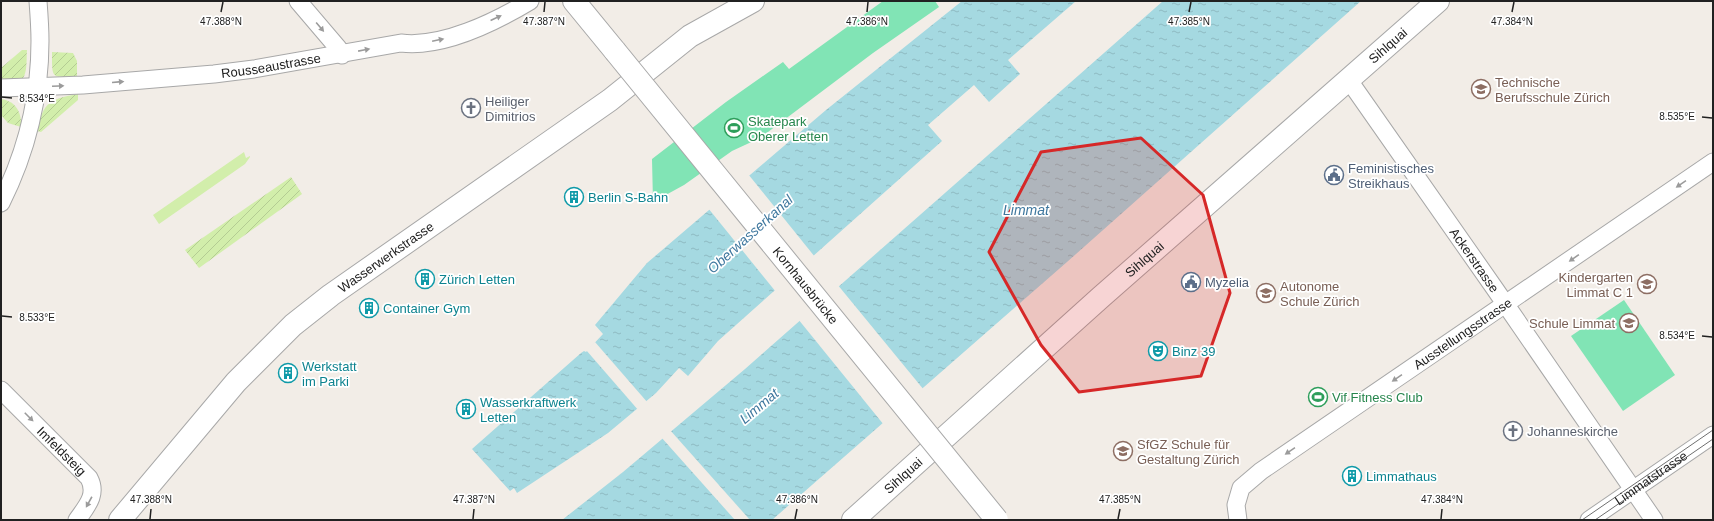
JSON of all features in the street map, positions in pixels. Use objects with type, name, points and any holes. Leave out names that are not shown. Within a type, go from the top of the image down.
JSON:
[{"type":"street","points":[[1,203],[11,183],[28,136],[37,88],[40,41],[38,1]]},
{"type":"street","points":[[298,1],[338,48],[342,55]]},
{"type":"street","name":"Rousseaustrasse","points":[[1,88],[37,88],[221,73],[342,55],[401,43],[415,45],[445,39],[479,26],[519,8],[530,1]]},
{"type":"street","name":"Kornhausbrücke","points":[[574,1],[996,520]]},
{"type":"street","name":"Wasserwerkstrasse","points":[[120,520],[236,382],[293,325],[331,295],[610,100],[690,36],[728,1]]},
{"type":"street","name":"Wasserwerkstrasse","points":[[690,36],[753,1]]},
{"type":"street","name":"Sihlquai","points":[[853,520],[1101,297],[1438,1]]},
{"type":"street","name":"Ackerstrasse","points":[[1348,79],[1654,520]]},
{"type":"street","name":"Ausstellungsstrasse","points":[[1238,520],[1236,505],[1241,488],[1261,471],[1506,305],[1713,162]]},
{"type":"street","name":"Imfeldsteig","points":[[1,390],[89,478],[93,491],[91,500],[77,520]]},
{"type":"street","name":"Limmatstrasse","points":[[1589,520],[1713,435]]},
{"type":"highlighted area","points":[[1141,138],[1203,195],[1230,293],[1201,376],[1079,392],[1041,345],[989,252],[1041,152]]},
{"type":"green space","points":[[883,1],[935,1],[939,7],[873,53],[760,138],[732,151],[684,185],[653,202],[652,159],[726,102],[783,62],[789,69]]},
{"type":"green space","points":[[22,50],[27,50],[26,68],[21,81],[11,84],[1,84],[1,68]]},
{"type":"green space","points":[[52,52],[73,53],[77,61],[77,76],[62,77],[55,75],[52,67]]},
{"type":"green space","points":[[78,94],[78,100],[41,132],[37,131],[42,114],[49,104],[54,100]]},
{"type":"green space","points":[[1,99],[11,102],[17,108],[21,127],[8,123],[1,115]]},
{"type":"green space","points":[[244,152],[246,158],[250,156],[245,164],[159,224],[153,215]]},
{"type":"green space","points":[[291,177],[302,194],[199,268],[185,250]]},
{"type":"green space","points":[[1624,300],[1675,375],[1623,411],[1571,336]]},
{"type":"water","name":"Oberwasserkanal","points":[[962,1],[1076,1],[1008,60],[1020,74],[989,102],[974,85],[928,125],[942,141],[718,341],[688,376],[679,368],[656,393],[608,433],[517,493],[514,488],[510,491],[472,449],[581,353],[584,351],[586,352],[603,334],[595,325],[647,263],[826,110]]},
{"type":"water","name":"Limmat","points":[[1163,1],[1361,1],[1067,262],[772,520],[562,520],[623,472],[745,369]]},
{"type":"pier","points":[[748,174],[815,257],[776,292],[708,208]]},
{"type":"pier","points":[[837,284],[924,390],[884,425],[798,319]]},
{"type":"pier","points":[[595,342],[648,403],[639,411],[586,350]]},
{"type":"pier","points":[[670,430],[750,520],[735,520],[661,437]]},
{"type":"tram line","points":[[1582,520],[1713,430]]},
{"type":"tram line","points":[[1595,520],[1713,439]]},
{"type":"place","name":"Technische Berufsschule Zürich","points":[[1481,89]]},
{"type":"place","name":"Heiliger Dimitrios","points":[[471,108]]},
{"type":"place","name":"Skatepark Oberer Letten","points":[[734,128]]},
{"type":"place","name":"Feministisches Streikhaus","points":[[1334,175]]},
{"type":"place","name":"Berlin S-Bahn","points":[[574,197]]},
{"type":"place","name":"Zürich Letten","points":[[425,279]]},
{"type":"place","name":"Myzelia","points":[[1191,282]]},
{"type":"place","name":"Kindergarten Limmat C 1","points":[[1647,284]]},
{"type":"place","name":"Autonome Schule Zürich","points":[[1266,293]]},
{"type":"place","name":"Container Gym","points":[[369,308]]},
{"type":"place","name":"Schule Limmat","points":[[1629,323]]},
{"type":"place","name":"Binz 39","points":[[1158,351]]},
{"type":"place","name":"Werkstatt im Parki","points":[[288,373]]},
{"type":"place","name":"Vif Fitness Club","points":[[1318,397]]},
{"type":"place","name":"Wasserkraftwerk Letten","points":[[466,409]]},
{"type":"place","name":"Johanneskirche","points":[[1513,431]]},
{"type":"place","name":"SfGZ Schule für Gestaltung Zürich","points":[[1123,451]]},
{"type":"place","name":"Limmathaus","points":[[1352,476]]}]
